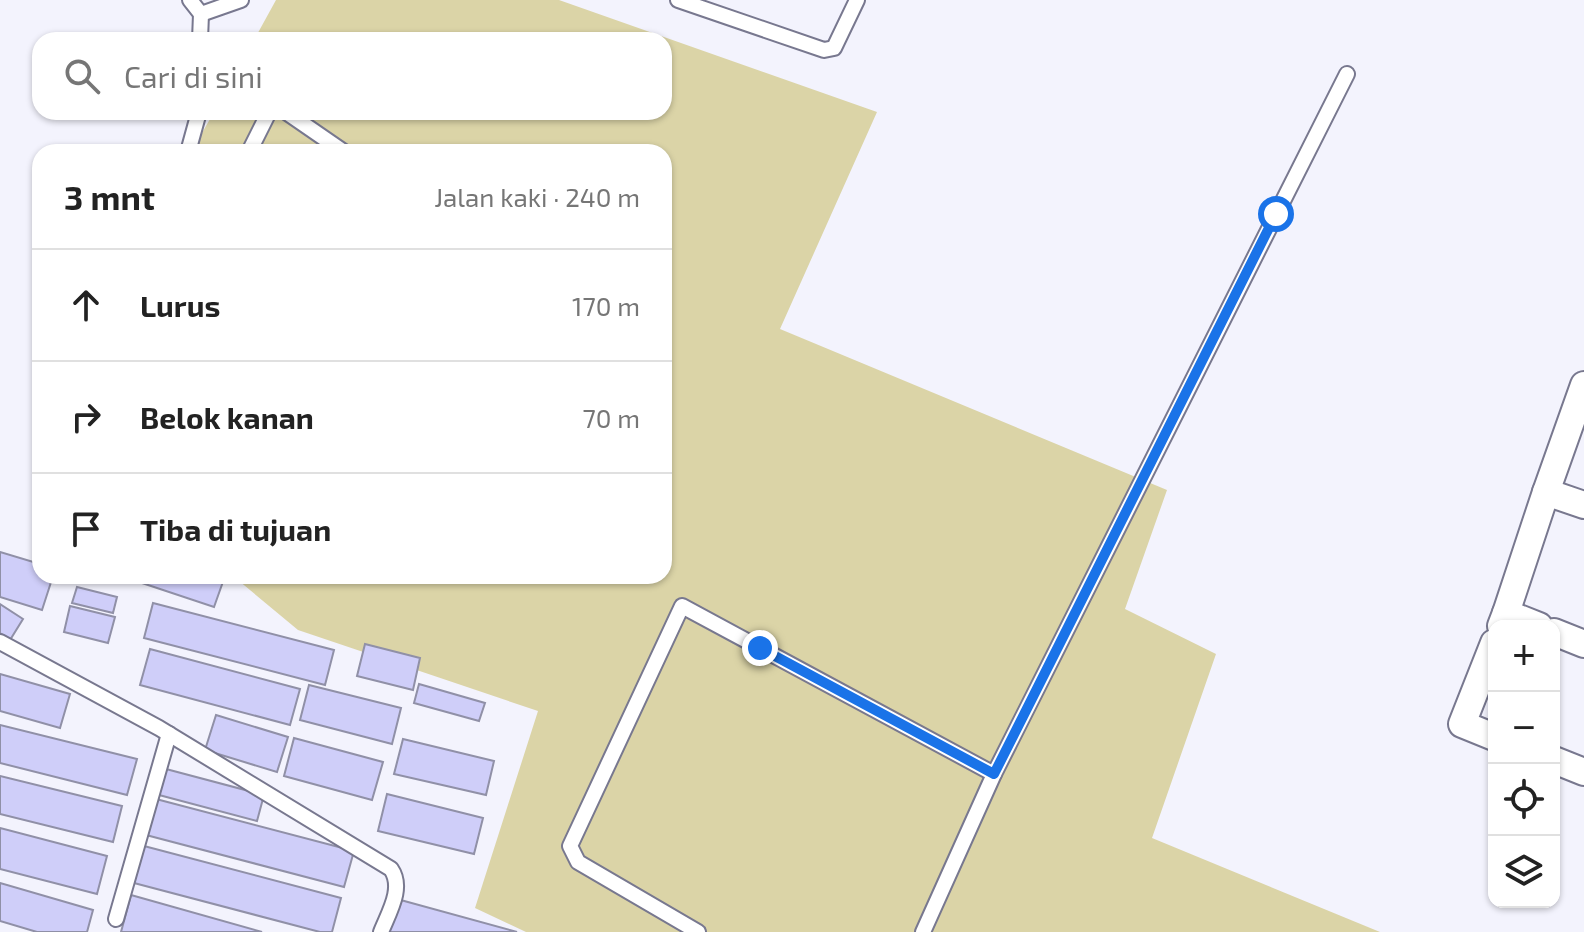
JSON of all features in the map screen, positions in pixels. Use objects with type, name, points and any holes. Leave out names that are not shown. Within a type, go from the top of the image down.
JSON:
[{"type":"street","points":[[1504,620],[1584,385]]},
{"type":"street","points":[[1546,492],[1584,505]]},
{"type":"street","points":[[1560,634],[1584,644]]},
{"type":"street","points":[[1488,658],[1462,724],[1488,735]]},
{"type":"street","points":[[1560,762],[1584,772]]},
{"type":"lane","points":[[190,0],[201,14],[200,32]]},
{"type":"lane","points":[[201,14],[241,0]]},
{"type":"lane","points":[[678,0],[824,50],[834,48],[857,0]]},
{"type":"lane","points":[[923,932],[994,774],[1347,74]]},
{"type":"lane","points":[[190,144],[197,120]]},
{"type":"lane","points":[[253,144],[265,120]]},
{"type":"lane","points":[[298,120],[332,144]]},
{"type":"lane","points":[[698,932],[578,862],[570,846],[682,606],[994,774]]},
{"type":"lane","points":[[0,642],[169,734],[391,869],[397,878],[397,889],[381,932]]},
{"type":"lane","points":[[116,919],[169,734]]},
{"type":"shaded area","points":[[276,0],[559,0],[650,32],[258,32]]},
{"type":"shaded area","points":[[672,40],[877,112],[780,329],[1167,490],[1125,609],[1216,654],[1152,838],[1380,932],[526,932],[475,908],[538,711],[298,630],[243,584],[672,584],[672,144],[196,144],[209,120],[672,120]]},
{"type":"building","points":[[0,552],[32,562],[32,584],[50,584],[42,610],[0,597]]},
{"type":"building","points":[[145,584],[222,584],[214,607]]},
{"type":"building","points":[[77,587],[117,597],[113,613],[72,603]]},
{"type":"building","points":[[153,603],[334,650],[325,685],[144,638]]},
{"type":"building","points":[[0,604],[23,619],[10,640],[0,633]]},
{"type":"building","points":[[70,606],[115,617],[108,643],[64,632]]},
{"type":"building","points":[[365,644],[420,658],[413,690],[357,676]]},
{"type":"building","points":[[150,649],[300,689],[290,725],[140,685]]},
{"type":"building","points":[[0,674],[70,694],[60,728],[0,711]]},
{"type":"building","points":[[419,684],[485,703],[479,721],[414,703]]},
{"type":"building","points":[[309,685],[401,708],[392,744],[300,720]]},
{"type":"building","points":[[216,715],[288,737],[277,772],[205,750]]},
{"type":"building","points":[[0,725],[137,759],[127,795],[0,763]]},
{"type":"building","points":[[294,738],[383,762],[372,800],[284,776]]},
{"type":"building","points":[[403,739],[494,761],[486,795],[394,774]]},
{"type":"building","points":[[166,769],[264,795],[257,821],[159,795]]},
{"type":"building","points":[[0,776],[122,806],[113,842],[0,814]]},
{"type":"building","points":[[387,794],[483,818],[474,854],[378,831]]},
{"type":"building","points":[[156,799],[354,851],[344,887],[146,835]]},
{"type":"building","points":[[0,828],[107,856],[97,894],[0,869]]},
{"type":"building","points":[[144,846],[341,898],[332,932],[320,932],[134,883]]},
{"type":"building","points":[[0,883],[93,910],[87,932],[37,932],[0,921]]},
{"type":"building","points":[[131,895],[262,932],[121,932]]},
{"type":"building","points":[[397,899],[517,932],[389,932]]},
{"type":"route","points":[[760,648],[994,774],[1276,214]]}]
